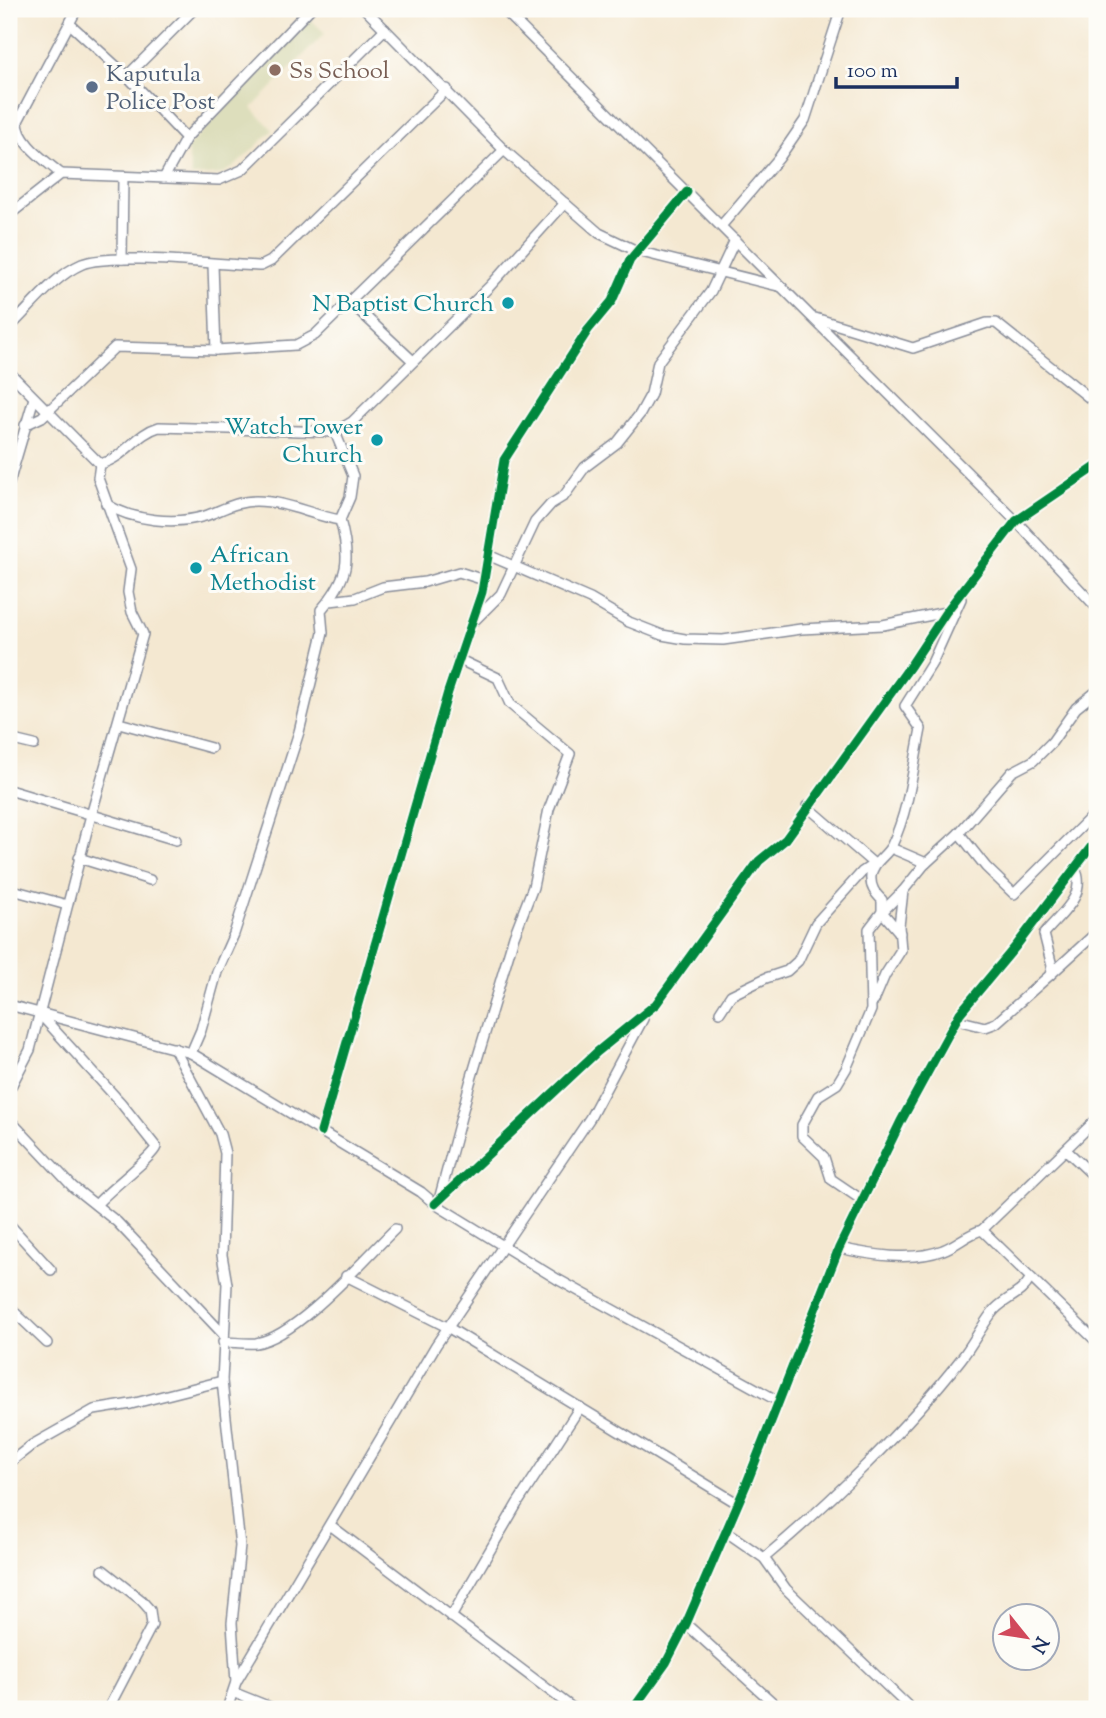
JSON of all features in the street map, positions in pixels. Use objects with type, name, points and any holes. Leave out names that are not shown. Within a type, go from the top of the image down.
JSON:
[{"type":"street","points":[[61,174],[18,130],[18,121],[77,9]]},
{"type":"street","points":[[127,76],[194,9]]},
{"type":"street","points":[[164,178],[181,152],[186,138],[310,9]]},
{"type":"street","points":[[365,9],[447,89],[504,150],[599,233],[637,251],[783,288]]},
{"type":"street","points":[[503,9],[1016,521],[1097,608]]},
{"type":"street","points":[[721,226],[779,158],[805,120],[841,9]]},
{"type":"street","points":[[70,24],[127,76],[186,138]]},
{"type":"street","points":[[9,215],[61,174],[219,180],[242,170],[385,29]]},
{"type":"street","points":[[9,328],[62,276],[82,264],[122,259],[261,266],[282,254],[447,89]]},
{"type":"street","points":[[25,425],[47,412],[115,347],[216,350],[296,345],[315,335],[504,150]]},
{"type":"street","points":[[122,259],[123,178]]},
{"type":"street","points":[[321,1132],[458,659],[484,580],[504,460],[588,330],[612,301],[637,251],[687,192]]},
{"type":"street","points":[[100,464],[113,461],[147,430],[159,427],[335,432],[352,422],[490,286],[565,203]]},
{"type":"street","points":[[472,623],[501,594],[516,565],[525,538],[535,522],[551,504],[564,496],[585,467],[617,443],[640,414],[651,394],[658,362],[710,291],[735,240]]},
{"type":"street","points":[[213,265],[216,350]]},
{"type":"street","points":[[349,301],[414,361]]},
{"type":"street","points":[[813,318],[913,348],[987,323],[996,323],[1097,404]]},
{"type":"street","points":[[9,372],[100,464]]},
{"type":"street","points":[[9,483],[34,398]]},
{"type":"street","points":[[191,1053],[201,1030],[217,972],[234,934],[299,732],[323,633],[321,610],[330,601],[348,561],[347,543],[340,520],[350,497],[353,476],[335,432]]},
{"type":"street","points":[[9,1090],[30,1051],[79,858],[143,634],[132,612],[128,593],[131,569],[98,478],[100,464]]},
{"type":"street","points":[[437,1200],[505,1141],[597,1052],[656,1004],[760,860],[786,839],[946,612],[1016,521],[1097,468]]},
{"type":"street","points":[[106,504],[116,509],[175,521],[206,516],[234,504],[267,501],[340,520]]},
{"type":"street","points":[[488,555],[590,599],[629,622],[663,635],[685,639],[723,640],[801,629],[883,625],[946,612]]},
{"type":"street","points":[[330,601],[355,598],[383,587],[425,582],[459,572],[484,580]]},
{"type":"street","points":[[720,1012],[731,995],[765,978],[787,971],[798,961],[816,923],[862,872],[891,848],[909,797],[921,729],[905,705],[932,663],[965,590]]},
{"type":"street","points":[[437,1200],[514,936],[533,887],[550,809],[569,757],[565,748],[510,704],[498,678],[458,659]]},
{"type":"street","points":[[871,1010],[869,929],[926,863],[959,833],[1012,772],[1033,761],[1052,742],[1076,709],[1097,691]]},
{"type":"street","points":[[119,723],[211,748]]},
{"type":"street","points":[[9,739],[34,745]]},
{"type":"street","points":[[9,790],[176,839]]},
{"type":"street","points":[[807,806],[874,864]]},
{"type":"street","points":[[959,833],[1014,894],[1097,811]]},
{"type":"street","points":[[633,1709],[666,1663],[686,1624],[839,1248],[957,1020],[1097,839]]},
{"type":"street","points":[[891,848],[926,863]]},
{"type":"street","points":[[79,858],[150,880]]},
{"type":"street","points":[[874,864],[870,879],[874,892],[882,900],[882,912],[900,933]]},
{"type":"street","points":[[1050,975],[1052,966],[1044,934],[1077,895],[1079,877],[1075,868]]},
{"type":"street","points":[[9,889],[67,905]]},
{"type":"street","points":[[862,1200],[831,1179],[824,1157],[804,1140],[802,1132],[818,1096],[837,1084],[885,975],[901,950],[903,891]]},
{"type":"street","points":[[957,1020],[985,1027],[996,1023],[1097,932]]},
{"type":"street","points":[[9,1005],[191,1053],[437,1200],[503,1245],[617,1313],[778,1401]]},
{"type":"street","points":[[38,1011],[121,1102],[156,1147],[152,1156],[125,1175],[96,1205]]},
{"type":"street","points":[[227,1709],[235,1688],[436,1345],[590,1118],[645,1015]]},
{"type":"street","points":[[174,1048],[224,1144],[222,1255],[227,1284],[222,1381],[240,1546],[232,1623],[235,1688]]},
{"type":"street","points":[[9,1119],[73,1186],[180,1286],[223,1338],[255,1343],[278,1334],[328,1296],[395,1229]]},
{"type":"street","points":[[839,1248],[873,1255],[922,1254],[945,1250],[971,1233],[982,1230],[1097,1119]]},
{"type":"street","points":[[1066,1150],[1097,1179]]},
{"type":"street","points":[[9,1224],[51,1270]]},
{"type":"street","points":[[982,1230],[1097,1342]]},
{"type":"street","points":[[346,1276],[449,1328],[737,1503]]},
{"type":"street","points":[[764,1559],[804,1525],[914,1413],[960,1360],[993,1311],[1022,1292],[1030,1279]]},
{"type":"street","points":[[9,1307],[47,1343]]},
{"type":"street","points":[[9,1463],[39,1441],[94,1410],[131,1404],[222,1381]]},
{"type":"street","points":[[451,1617],[517,1504],[580,1407]]},
{"type":"street","points":[[330,1525],[574,1709]]},
{"type":"street","points":[[725,1531],[764,1559],[786,1589],[911,1709]]},
{"type":"street","points":[[103,1570],[150,1610],[152,1625],[108,1709]]},
{"type":"street","points":[[686,1624],[780,1709]]},
{"type":"street","points":[[235,1688],[275,1709]]},
{"type":"shaded area","name":"Ss School","points":[[311,20],[325,33],[252,108],[273,130],[234,167],[221,174],[192,176],[187,148]]},
{"type":"cycle path","points":[[321,1132],[448,692],[482,592],[504,460],[588,330],[612,301],[630,260],[687,192]]},
{"type":"cycle path","points":[[435,1204],[597,1052],[656,1004],[759,861],[786,839],[946,612],[1016,521],[1097,466]]},
{"type":"cycle path","points":[[633,1709],[666,1663],[686,1624],[746,1485],[839,1248],[901,1121],[960,1013],[1016,946],[1097,839]]},
{"type":"place","name":"Ss School","points":[[275,70]]},
{"type":"place","name":"Kaputula Police Post","points":[[92,87]]},
{"type":"place","name":"N Baptist Church","points":[[508,303]]},
{"type":"place","name":"Watch Tower Church","points":[[377,440]]},
{"type":"place","name":"African Methodist","points":[[196,568]]}]
